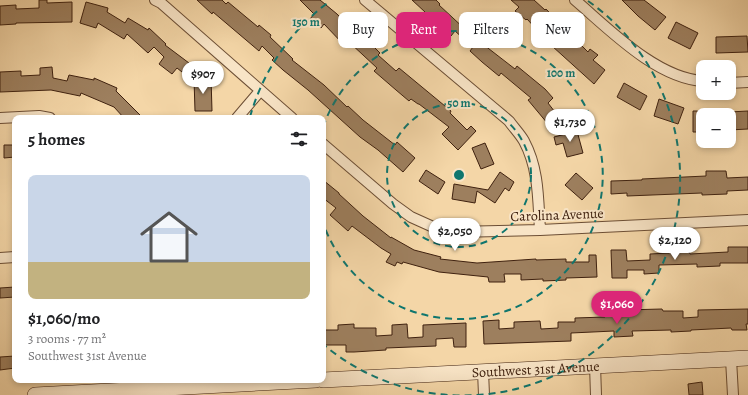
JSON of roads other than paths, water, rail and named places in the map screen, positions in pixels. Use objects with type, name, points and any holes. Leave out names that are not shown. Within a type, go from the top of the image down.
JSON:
[{"type":"main road","name":"Southwest 31st Avenue","points":[[326,380],[748,358]]},
{"type":"main road","points":[[35,395],[240,383]]},
{"type":"street","points":[[155,0],[161,3],[288,115]]},
{"type":"street","points":[[365,0],[508,121],[523,140],[533,160],[538,184],[540,230]]},
{"type":"street","points":[[575,0],[639,55],[670,72],[696,80]]},
{"type":"street","points":[[736,83],[748,82]]},
{"type":"street","points":[[240,115],[260,91]]},
{"type":"street","points":[[0,118],[12,117]]},
{"type":"street","name":"Carolina Avenue","points":[[326,147],[411,217],[431,226],[455,232],[540,230],[748,220]]},
{"type":"street","points":[[0,258],[12,257]]},
{"type":"street","points":[[726,395],[728,359]]},
{"type":"street","points":[[728,359],[733,395]]},
{"type":"street","points":[[595,365],[596,395]]},
{"type":"street","points":[[483,371],[484,395]]}]
